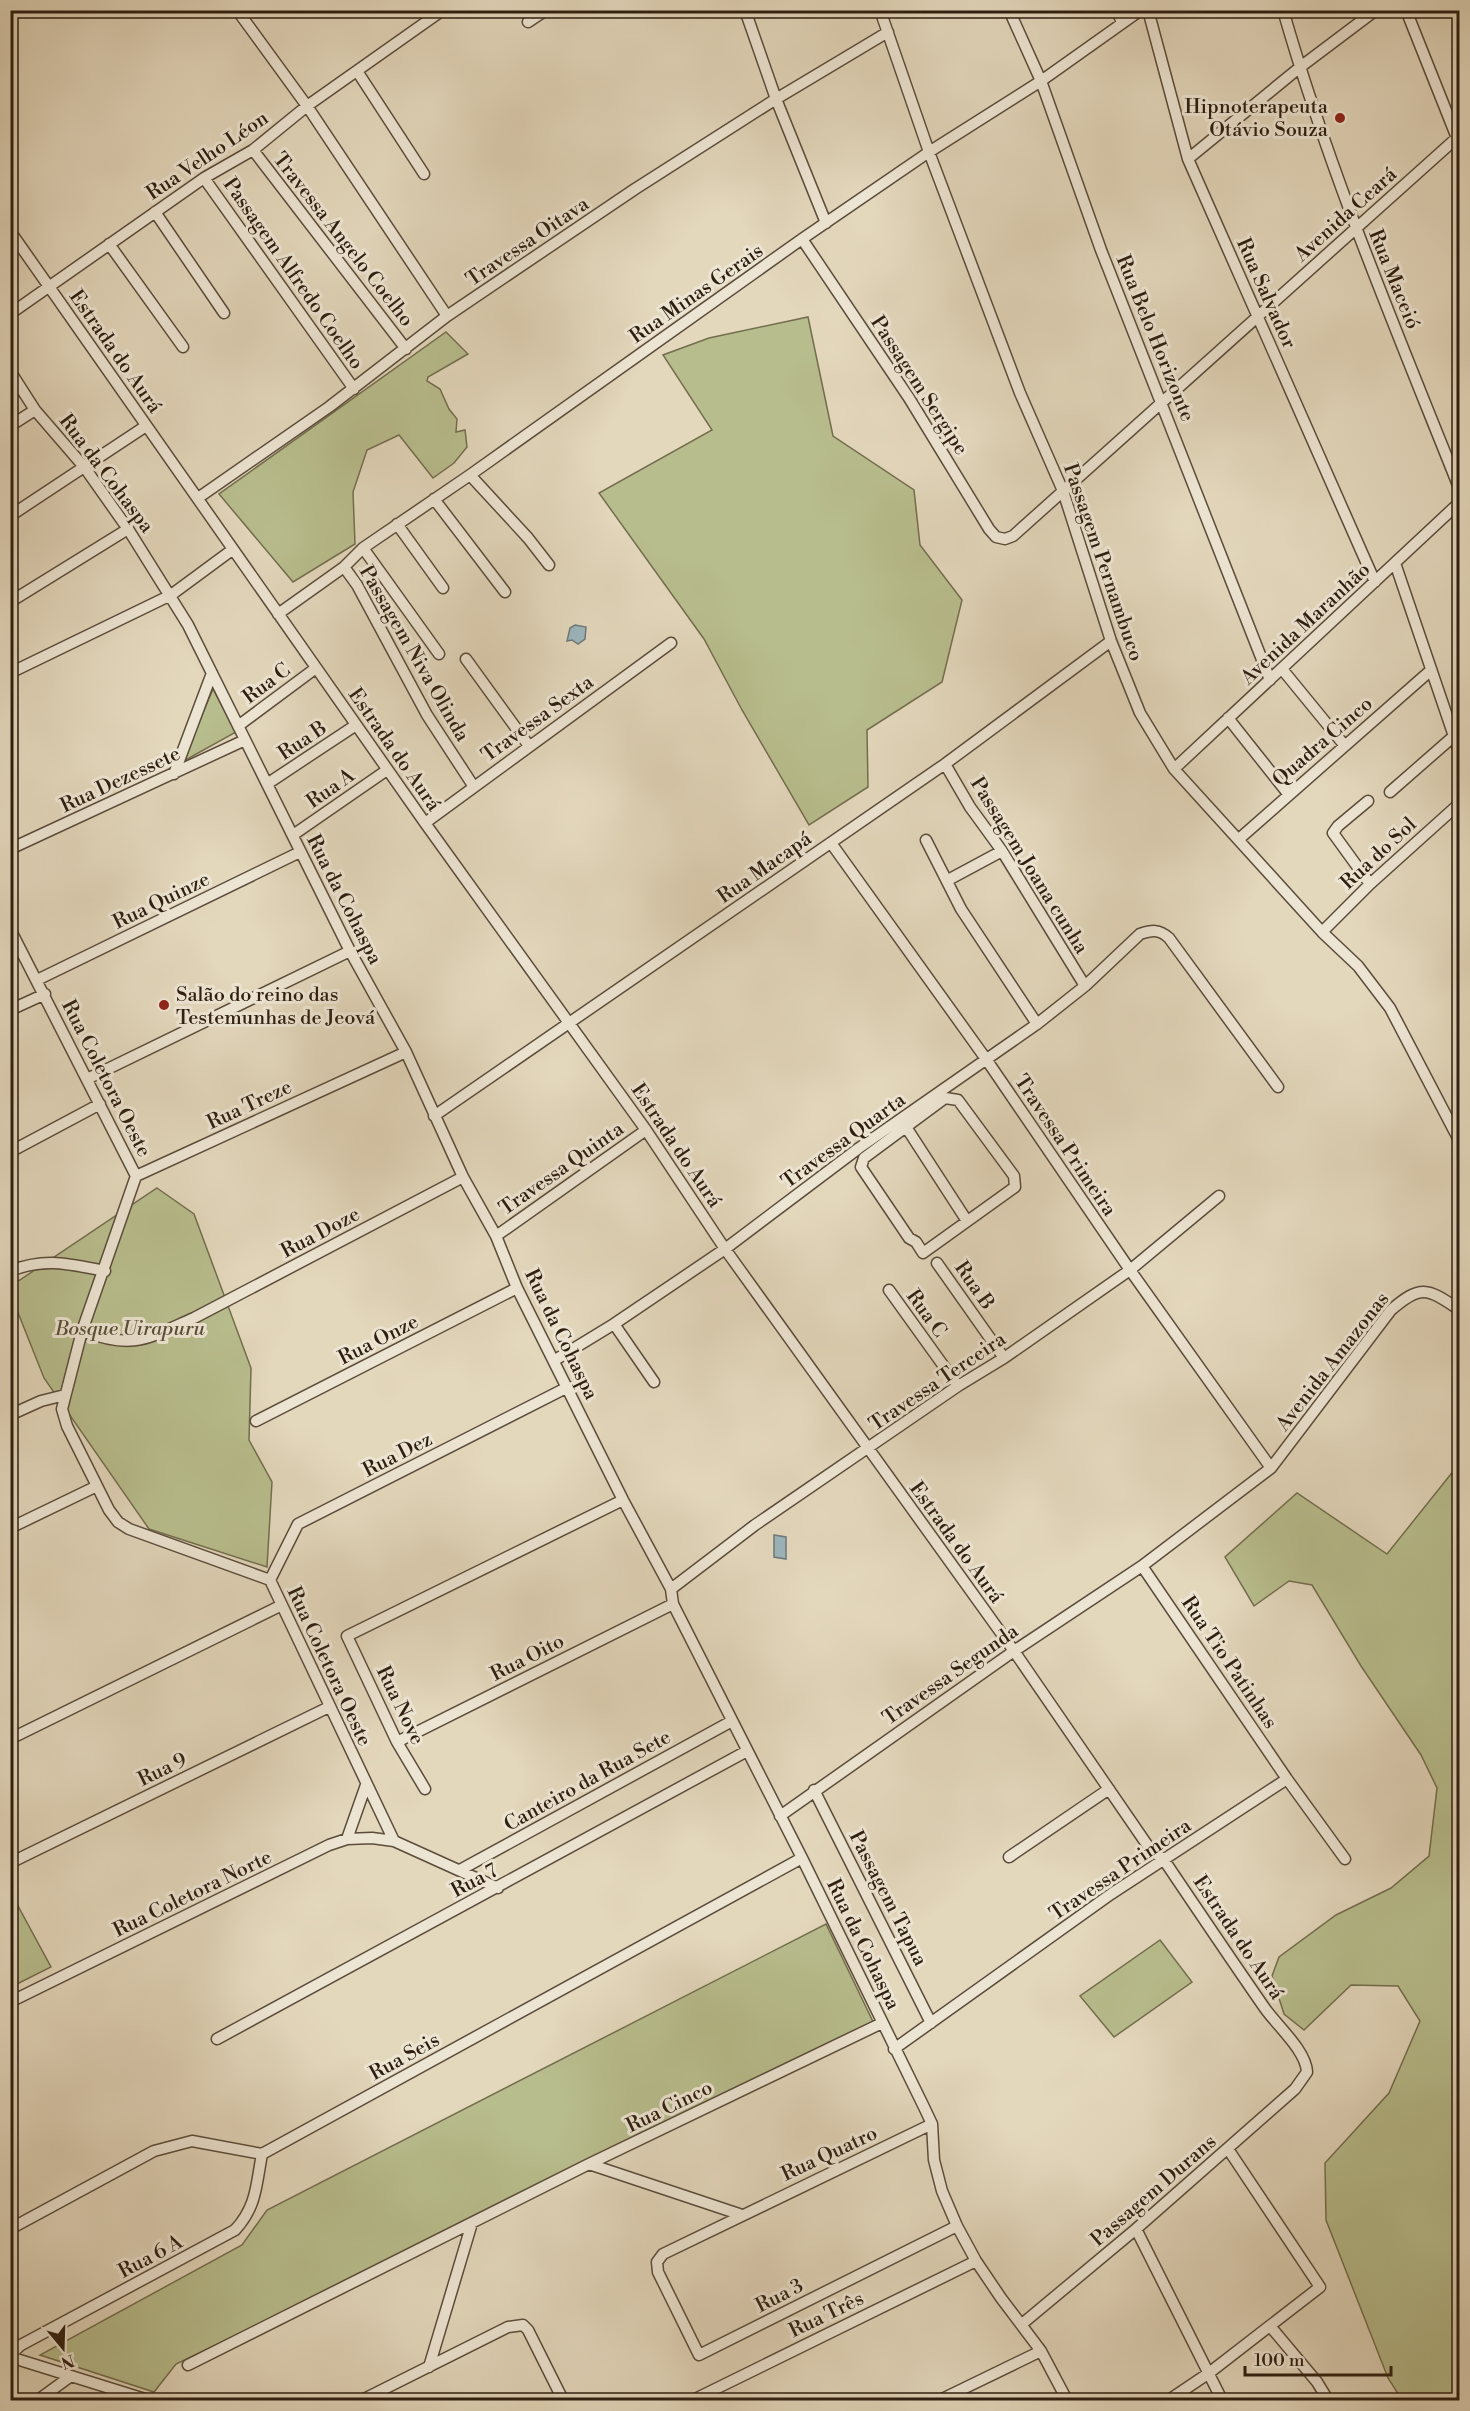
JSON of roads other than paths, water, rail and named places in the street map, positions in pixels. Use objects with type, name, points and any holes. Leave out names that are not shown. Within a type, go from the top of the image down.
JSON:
[{"type":"street","points":[[10,14],[15,10]]},
{"type":"street","points":[[237,10],[307,106],[447,316]]},
{"type":"street","name":"Rua Velho Léon","points":[[10,314],[204,178],[253,150],[307,106],[443,10]]},
{"type":"street","points":[[528,22],[546,10]]},
{"type":"street","points":[[745,10],[776,99],[826,224]]},
{"type":"street","name":"Passagem Pernambuco","points":[[880,10],[929,152],[1020,393],[1063,491],[1111,641],[1140,712],[1174,769],[1322,932],[1358,966],[1390,1008],[1460,1142]]},
{"type":"street","name":"Rua Belo Horizonte","points":[[1009,10],[1041,81],[1101,250],[1270,680]]},
{"type":"street","points":[[1118,10],[1122,23]]},
{"type":"street","name":"Rua Minas Gerais","points":[[278,614],[344,567],[363,548],[470,475],[802,239],[929,152],[1041,81],[1141,10]]},
{"type":"street","name":"Rua Salvador","points":[[1148,10],[1188,159],[1375,582]]},
{"type":"street","name":"Rua Maceió","points":[[1282,10],[1299,68],[1356,230],[1460,490]]},
{"type":"street","points":[[1188,159],[1299,68],[1376,10]]},
{"type":"street","points":[[1406,10],[1459,139]]},
{"type":"street","name":"Travessa Oitava","points":[[198,498],[354,389],[447,316],[635,189],[776,99],[888,32]]},
{"type":"street","points":[[357,71],[424,174]]},
{"type":"street","name":"Avenida Ceará","points":[[1013,536],[1459,139]]},
{"type":"street","name":"Travessa Angelo Coelho","points":[[253,150],[406,349]]},
{"type":"street","name":"Passagem Alfredo Coelho","points":[[204,178],[354,389]]},
{"type":"street","points":[[155,212],[224,313]]},
{"type":"street","name":"Estrada do Aurá","points":[[10,231],[387,770],[646,1130],[725,1249],[1014,1651],[1150,1849],[1164,1860],[1266,2010],[1300,2053],[1307,2068],[1304,2079]]},
{"type":"street","name":"Passagem Sergipe","points":[[802,239],[909,398],[989,529],[996,537],[1013,536]]},
{"type":"street","points":[[109,244],[183,347]]},
{"type":"street","name":"Rua da Cohaspa","points":[[10,371],[35,410],[85,468],[128,529],[171,595],[212,672],[350,951],[406,1052],[463,1178],[496,1236],[517,1288],[670,1589],[674,1604],[932,2124],[934,2160],[942,2191],[957,2226],[1000,2298],[1041,2351],[1067,2400]]},
{"type":"street","points":[[10,426],[35,410]]},
{"type":"street","points":[[10,516],[146,426]]},
{"type":"street","points":[[470,475],[528,538],[549,565]]},
{"type":"street","points":[[434,499],[505,592]]},
{"type":"street","name":"Avenida Maranhão","points":[[1174,769],[1460,502]]},
{"type":"street","points":[[397,524],[443,588]]},
{"type":"street","points":[[10,602],[128,529]]},
{"type":"street","points":[[363,548],[439,654]]},
{"type":"street","points":[[10,673],[171,595],[232,550]]},
{"type":"street","points":[[1395,563],[1460,754]]},
{"type":"street","name":"Passagem Niva Olinda","points":[[344,567],[357,585],[427,714],[474,787]]},
{"type":"street","name":"Rua Macapá","points":[[434,1116],[945,764],[1111,641]]},
{"type":"street","name":"Travessa Sexta","points":[[425,823],[671,643]]},
{"type":"street","points":[[466,659],[529,746]]},
{"type":"street","name":"Rua C","points":[[238,726],[316,668]]},
{"type":"street","points":[[1282,669],[1345,746]]},
{"type":"street","name":"Quadra Cinco","points":[[1239,839],[1430,671]]},
{"type":"street","points":[[174,774],[212,672]]},
{"type":"street","points":[[1228,718],[1289,795]]},
{"type":"street","name":"Rua B","points":[[267,784],[356,725]]},
{"type":"street","points":[[1390,792],[1454,736]]},
{"type":"street","name":"Rua Dezessete","points":[[10,849],[245,740]]},
{"type":"street","name":"Passagem Joana cunha","points":[[945,764],[970,807],[1002,851],[1085,986]]},
{"type":"street","name":"Rua A","points":[[293,836],[387,770]]},
{"type":"street","points":[[1368,801],[1333,833],[1370,884]]},
{"type":"street","name":"Rua do Sol","points":[[1322,932],[1370,884],[1460,803]]},
{"type":"street","points":[[926,840],[961,909],[1037,1024]]},
{"type":"street","name":"Travessa Primeira","points":[[831,843],[987,1059],[1130,1270],[1271,1468]]},
{"type":"street","points":[[948,880],[1002,851]]},
{"type":"street","name":"Rua Quinze","points":[[37,980],[300,852]]},
{"type":"street","name":"Rua Coletora Oeste","points":[[10,929],[136,1176],[105,1271],[82,1331],[62,1408],[67,1426],[97,1486],[118,1521],[129,1529],[270,1580],[394,1841]]},
{"type":"street","name":"Travessa Quarta","points":[[555,1360],[614,1324],[725,1249],[861,1153],[1037,1024],[1085,986],[1140,934],[1152,930],[1161,931],[1168,938],[1278,1087]]},
{"type":"street","points":[[87,1078],[350,951]]},
{"type":"street","points":[[10,1010],[45,994]]},
{"type":"street","name":"Rua Treze","points":[[136,1176],[406,1052]]},
{"type":"street","points":[[945,1098],[958,1100],[1014,1176],[1015,1187],[923,1253],[916,1242],[909,1238],[861,1167],[861,1153],[906,1127],[945,1098]]},
{"type":"street","points":[[10,1152],[100,1104]]},
{"type":"street","points":[[906,1127],[967,1221]]},
{"type":"street","name":"Travessa Quinta","points":[[496,1236],[646,1130]]},
{"type":"street","name":"Rua Doze","points":[[82,1331],[107,1340],[131,1342],[151,1337],[194,1318],[463,1178]]},
{"type":"street","name":"Travessa Terceira","points":[[670,1589],[755,1525],[958,1386],[1004,1358],[1130,1270],[1219,1196]]},
{"type":"street","points":[[10,1271],[24,1266],[53,1262],[105,1271]]},
{"type":"street","name":"Rua B","points":[[937,1263],[1004,1358]]},
{"type":"street","name":"Rua Onze","points":[[256,1421],[517,1288]]},
{"type":"street","name":"Rua C","points":[[889,1290],[958,1386]]},
{"type":"street","name":"Avenida Amazonas","points":[[1142,1566],[1271,1468],[1391,1310],[1406,1297],[1416,1292],[1434,1293],[1460,1310]]},
{"type":"street","points":[[614,1324],[654,1382]]},
{"type":"street","name":"Rua Dez","points":[[270,1580],[298,1524],[568,1387]]},
{"type":"street","points":[[10,1415],[41,1401],[65,1395]]},
{"type":"street","points":[[10,1528],[97,1486]]},
{"type":"street","name":"Rua Nove","points":[[424,1789],[397,1742],[347,1636],[623,1500]]},
{"type":"street","name":"Travessa Segunda","points":[[780,1816],[1014,1651],[1142,1566]]},
{"type":"street","name":"Rua Tio Patinhas","points":[[1142,1566],[1287,1779]]},
{"type":"street","name":"Rua Oito","points":[[397,1742],[674,1604]]},
{"type":"street","points":[[10,1739],[282,1605]]},
{"type":"street","name":"Rua 9","points":[[10,1863],[329,1707]]},
{"type":"street","name":"Canteiro da Rua Sete","points":[[460,1870],[732,1721]]},
{"type":"street","name":"Rua 7","points":[[217,2039],[747,1751]]},
{"type":"street","points":[[1287,1779],[1345,1859]]},
{"type":"street","name":"Travessa Primeira","points":[[894,2049],[1111,1894],[1287,1779]]},
{"type":"street","points":[[347,1839],[366,1785]]},
{"type":"street","points":[[1009,1857],[1109,1789]]},
{"type":"street","name":"Passagem Tapua","points":[[814,1790],[931,2023]]},
{"type":"street","name":"Rua Coletora Norte","points":[[10,2002],[329,1845],[347,1839],[372,1838],[394,1841]]},
{"type":"street","points":[[394,1841],[498,1888]]},
{"type":"street","name":"Rua Seis","points":[[262,2154],[802,1858]]},
{"type":"street","name":"Rua Cinco","points":[[188,2365],[589,2164],[882,2023]]},
{"type":"street","name":"Passagem Durans","points":[[1022,2324],[1136,2229],[1304,2079]]},
{"type":"street","name":"Rua Quatro","points":[[658,2272],[657,2262],[663,2254],[932,2124]]},
{"type":"street","points":[[10,2229],[154,2151],[192,2141],[262,2154]]},
{"type":"street","points":[[1169,2400],[1209,2373],[1320,2287],[1228,2149]]},
{"type":"street","name":"Rua 6 A","points":[[10,2356],[21,2345],[235,2230],[247,2217],[253,2204],[262,2154]]},
{"type":"street","points":[[589,2164],[742,2215]]},
{"type":"street","points":[[429,2367],[472,2223]]},
{"type":"street","name":"Rua 3","points":[[658,2272],[699,2355],[957,2226]]},
{"type":"street","points":[[1136,2229],[1222,2400]]},
{"type":"street","name":"Rua Três","points":[[693,2400],[976,2261]]},
{"type":"street","points":[[362,2400],[508,2327],[523,2325],[528,2330],[562,2400]]},
{"type":"street","points":[[1270,2326],[1317,2382],[1328,2400]]},
{"type":"street","points":[[940,2400],[1041,2351]]},
{"type":"street","points":[[10,2356],[148,2400]]},
{"type":"street","points":[[38,2400],[71,2376]]},
{"type":"water","points":[[575,625],[586,627],[585,639],[578,644],[572,640],[567,641],[570,628]]},
{"type":"water","points":[[774,1535],[786,1537],[786,1559],[774,1557]]},
{"type":"place","name":"Hipnoterapeuta Otávio Souza","points":[[1340,118]]},
{"type":"place","name":"Salão do reino das Testemunhas de Jeová","points":[[164,1005]]},
{"type":"park label","name":"Bosque Uirapuru","points":[[130,1328]]}]
